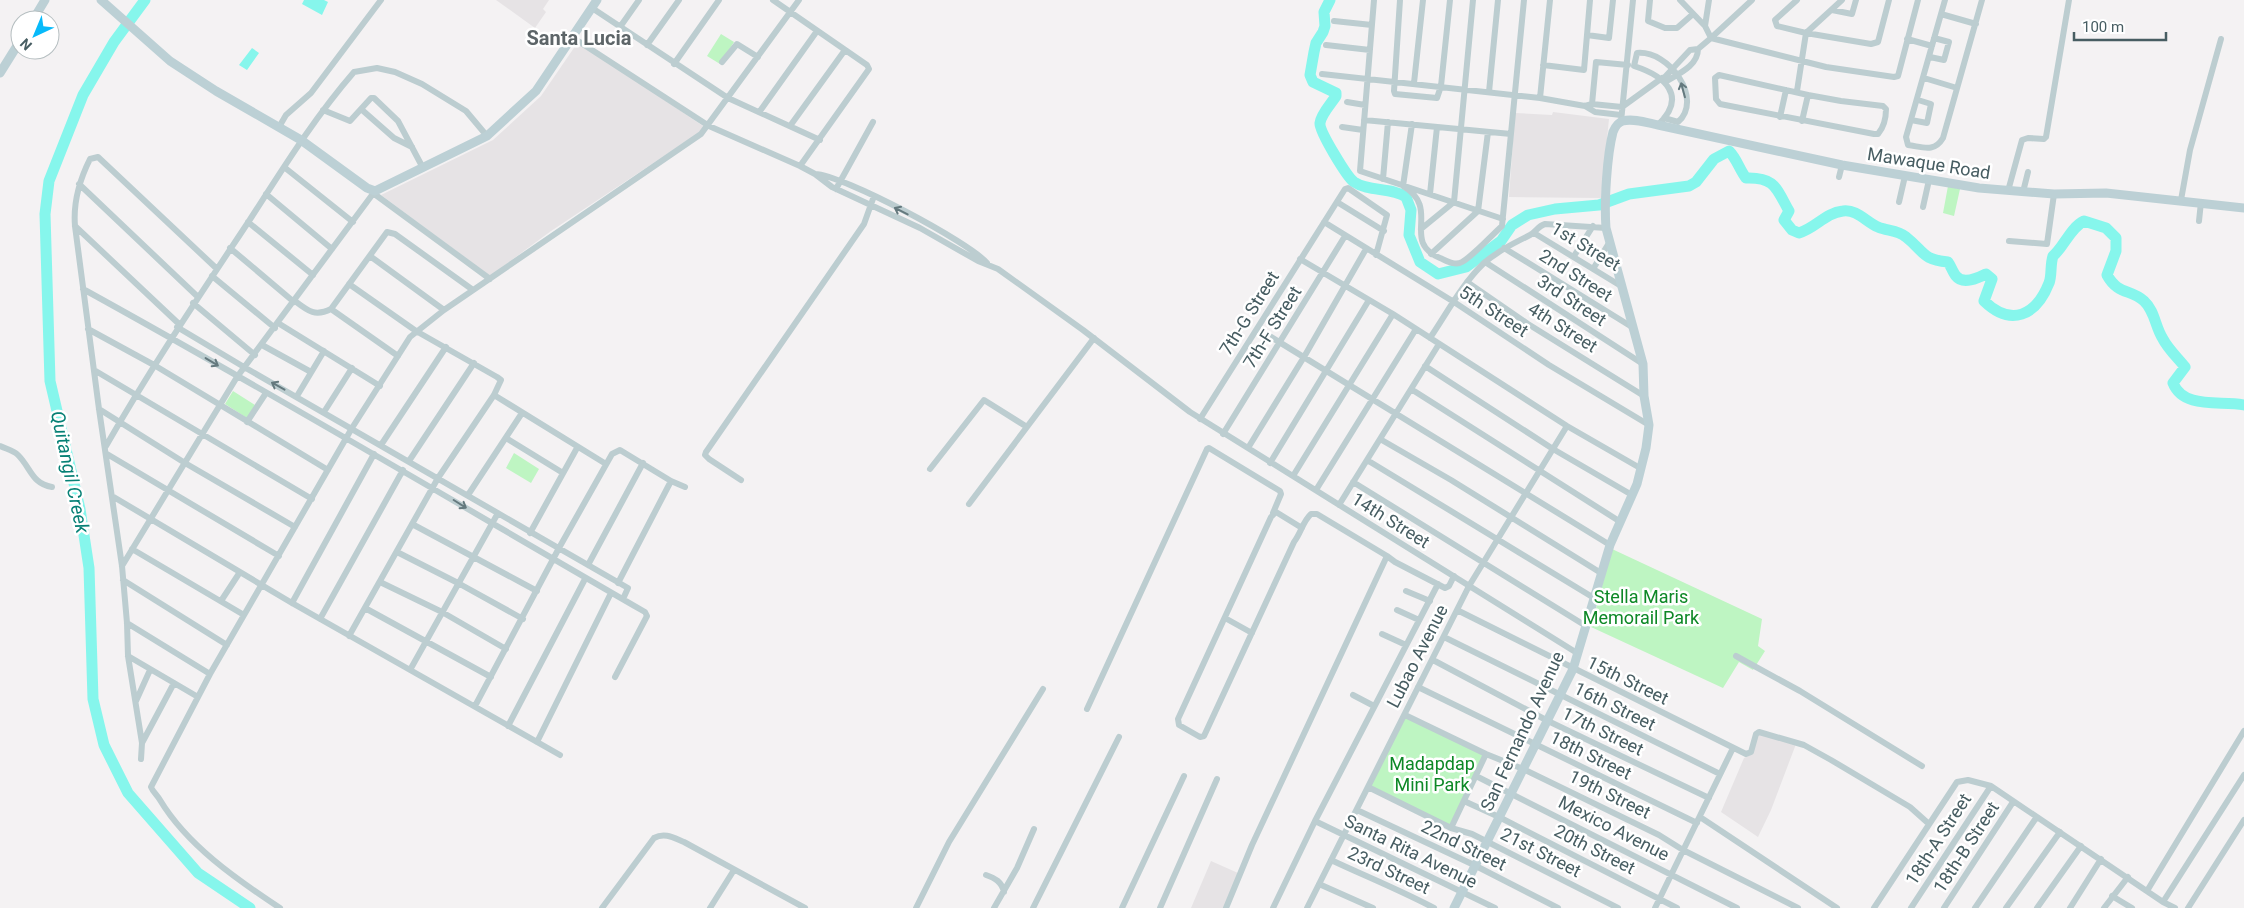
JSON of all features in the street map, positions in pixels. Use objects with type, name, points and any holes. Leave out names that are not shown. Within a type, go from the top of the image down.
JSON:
[{"type":"main road","points":[[101,0],[115,14],[178,66],[216,91],[301,140],[374,192],[487,136],[536,91],[595,4]]},
{"type":"main road","points":[[0,73],[10,57]]},
{"type":"main road","name":"Mawaque Road","points":[[1619,121],[1661,122],[1842,165],[2008,191],[2054,194],[2106,193],[2244,208]]},
{"type":"main road","name":"San Fernando Avenue","points":[[1454,908],[1573,669],[1610,544],[1637,484],[1649,425],[1644,396],[1643,364],[1609,243],[1604,207],[1611,146],[1619,121]]},
{"type":"street","points":[[278,127],[286,115],[311,93],[381,0]]},
{"type":"street","points":[[620,27],[639,0]]},
{"type":"street","points":[[647,45],[679,0]]},
{"type":"street","points":[[674,64],[719,0]]},
{"type":"street","points":[[773,0],[867,65],[869,70],[800,166]]},
{"type":"street","points":[[280,908],[242,883],[202,849],[174,821],[152,790],[151,784],[210,674],[352,428],[416,331],[701,134],[709,126],[799,0]]},
{"type":"street","points":[[1373,0],[1360,171],[1503,219]]},
{"type":"street","points":[[1400,0],[1393,81],[1395,94],[1437,98],[1441,86],[1450,0]]},
{"type":"street","points":[[1414,83],[1423,0]]},
{"type":"street","points":[[1421,229],[1454,202],[1473,0]]},
{"type":"street","points":[[1489,92],[1498,0]]},
{"type":"street","points":[[1404,186],[1411,190],[1420,204],[1422,215],[1420,235],[1426,251],[1452,263],[1461,262],[1502,226],[1524,0]]},
{"type":"street","points":[[1540,98],[1550,0]]},
{"type":"street","points":[[1543,65],[1584,70],[1590,0]]},
{"type":"street","points":[[1587,35],[1609,38],[1613,0]]},
{"type":"street","points":[[1588,105],[1596,112],[1604,113],[1619,121],[1632,0]]},
{"type":"street","points":[[1650,0],[1648,21],[1656,26],[1677,28],[1693,14]]},
{"type":"street","points":[[1680,0],[1705,26],[1711,38],[1802,61],[1894,77],[1898,76],[1918,0]]},
{"type":"street","points":[[1705,26],[1709,0]]},
{"type":"street","points":[[1663,80],[1690,50],[1698,48],[1711,38],[1752,0]]},
{"type":"street","points":[[1797,0],[1775,20],[1777,26],[1806,33],[1876,43],[1878,42],[1889,0]]},
{"type":"street","points":[[1797,91],[1806,33],[1842,0]]},
{"type":"street","points":[[1832,10],[1855,14],[1856,0]]},
{"type":"street","points":[[1945,0],[1906,137],[1908,145],[1933,148],[1938,146],[1943,138],[1982,0]]},
{"type":"street","points":[[2008,191],[2022,140],[2028,138],[2044,140],[2046,137],[2068,0]]},
{"type":"street","points":[[595,4],[620,27],[728,98],[820,140]]},
{"type":"street","points":[[1941,14],[1976,24]]},
{"type":"street","points":[[1334,21],[1372,25]]},
{"type":"street","points":[[760,111],[817,32]]},
{"type":"street","points":[[572,37],[709,126],[800,166],[836,189],[922,225]]},
{"type":"street","points":[[1930,57],[1944,60],[1949,42],[1934,38]]},
{"type":"street","points":[[2181,200],[2190,150],[2221,39]]},
{"type":"street","points":[[1907,40],[1932,46]]},
{"type":"street","points":[[722,62],[737,44],[758,57]]},
{"type":"street","points":[[1326,45],[1370,50]]},
{"type":"street","points":[[1322,74],[1441,86],[1588,105],[1622,107],[1663,80],[1678,75],[1692,64],[1697,57],[1698,48]]},
{"type":"street","points":[[790,126],[845,50]]},
{"type":"street","points":[[1634,66],[1636,55],[1639,53],[1652,55],[1673,68],[1678,75],[1686,96],[1684,112],[1678,122],[1661,122]]},
{"type":"street","points":[[1588,105],[1596,62],[1626,64],[1651,71],[1663,80],[1672,98],[1671,107],[1661,122]]},
{"type":"street","points":[[106,446],[178,325],[301,140],[354,72],[377,68],[395,72],[455,103],[466,111],[487,136]]},
{"type":"street","points":[[1718,75],[1797,91],[1841,101],[1883,106],[1886,109],[1884,123],[1878,134],[1874,134],[1720,104],[1716,100],[1715,78],[1718,75]]},
{"type":"street","points":[[1924,78],[1957,88]]},
{"type":"street","points":[[1780,117],[1786,90]]},
{"type":"street","points":[[1802,121],[1808,95]]},
{"type":"street","points":[[324,110],[350,121],[371,98],[374,98],[398,121],[423,168]]},
{"type":"street","points":[[1911,120],[1927,123],[1930,104],[1918,100]]},
{"type":"street","points":[[1347,102],[1365,105]]},
{"type":"street","points":[[1604,113],[1605,105]]},
{"type":"street","points":[[361,109],[394,138],[412,148]]},
{"type":"street","points":[[1364,120],[1511,134]]},
{"type":"street","points":[[836,189],[872,122]]},
{"type":"street","points":[[1383,179],[1388,122]]},
{"type":"street","points":[[1404,186],[1412,124]]},
{"type":"street","points":[[1342,127],[1363,130]]},
{"type":"street","points":[[1430,194],[1437,127]]},
{"type":"street","points":[[1431,254],[1478,210],[1488,132]]},
{"type":"street","points":[[141,759],[142,742],[128,656],[122,566],[75,226],[74,209],[79,184],[90,160],[98,157],[216,268]]},
{"type":"street","points":[[1838,177],[1842,165]]},
{"type":"street","points":[[284,167],[353,222]]},
{"type":"street","points":[[2023,192],[2028,172]]},
{"type":"street","points":[[815,174],[840,180],[874,196],[922,225]]},
{"type":"street","points":[[1898,202],[1905,176]]},
{"type":"street","points":[[1923,207],[1929,180]]},
{"type":"street","points":[[79,184],[198,296]]},
{"type":"street","points":[[1376,255],[1384,231],[1387,214],[1347,188],[1337,202],[1384,231]]},
{"type":"street","points":[[122,566],[237,377],[374,192],[490,279]]},
{"type":"street","points":[[266,194],[332,249]]},
{"type":"street","points":[[2009,241],[2047,244],[2054,194]]},
{"type":"street","points":[[742,480],[709,459],[705,455],[706,452],[848,247],[865,221],[874,196]]},
{"type":"street","name":"7th-G Street","points":[[1200,419],[1337,202]]},
{"type":"street","points":[[2198,222],[2201,202]]},
{"type":"street","points":[[248,222],[313,275]]},
{"type":"street","name":"5th Street","points":[[1324,222],[1454,302],[1550,365],[1649,425]]},
{"type":"street","points":[[1430,338],[1467,282],[1485,262],[1504,248],[1534,232],[1539,226],[1545,224],[1606,228]]},
{"type":"street","name":"14th Street","points":[[922,225],[978,260],[1013,278],[1200,419],[1578,653]]},
{"type":"street","points":[[75,226],[178,325],[244,368],[297,396],[628,589],[623,599]]},
{"type":"street","points":[[1574,256],[1593,226]]},
{"type":"street","points":[[230,248],[312,313],[322,313],[331,309],[388,232],[392,232],[473,290]]},
{"type":"street","name":"1st Street","points":[[1534,232],[1621,286]]},
{"type":"street","name":"7th-F Street","points":[[1224,434],[1345,236]]},
{"type":"street","points":[[1593,269],[1609,243]]},
{"type":"street","name":"2nd Street","points":[[1504,248],[1632,327]]},
{"type":"street","points":[[1248,448],[1304,357],[1366,249]]},
{"type":"street","points":[[370,256],[444,310]]},
{"type":"street","points":[[1300,258],[1393,314],[1567,426],[1640,468]]},
{"type":"street","name":"3rd Street","points":[[1485,262],[1643,364]]},
{"type":"street","points":[[212,276],[276,326],[324,350],[380,386]]},
{"type":"street","name":"4th Street","points":[[1467,282],[1528,324],[1644,396]]},
{"type":"street","points":[[349,284],[416,331],[501,380],[494,395],[438,478],[349,636]]},
{"type":"street","points":[[83,289],[404,470],[491,524],[645,612],[647,616],[614,677]]},
{"type":"street","points":[[1270,463],[1370,300]]},
{"type":"street","points":[[193,303],[255,355]]},
{"type":"street","points":[[331,309],[398,356]]},
{"type":"street","points":[[1293,476],[1393,314]]},
{"type":"street","points":[[88,329],[154,365],[328,470]]},
{"type":"street","points":[[1258,329],[1610,544]]},
{"type":"street","points":[[1316,490],[1416,329]]},
{"type":"street","points":[[968,504],[1094,338]]},
{"type":"street","points":[[1339,505],[1439,344]]},
{"type":"street","points":[[262,345],[311,372]]},
{"type":"street","points":[[381,445],[446,347]]},
{"type":"street","points":[[297,396],[324,350]]},
{"type":"street","points":[[409,461],[474,363]]},
{"type":"street","points":[[1425,366],[1553,449],[1632,495]]},
{"type":"street","points":[[324,412],[352,368]]},
{"type":"street","points":[[94,370],[312,499]]},
{"type":"street","points":[[1411,389],[1619,522]]},
{"type":"street","points":[[247,422],[266,393]]},
{"type":"street","points":[[494,395],[577,448],[606,464]]},
{"type":"street","points":[[930,469],[984,400],[1027,427]]},
{"type":"street","points":[[99,409],[185,463],[295,527]]},
{"type":"street","points":[[468,495],[522,414]]},
{"type":"street","name":"Lubao Avenue","points":[[1308,908],[1469,586],[1567,426]]},
{"type":"street","points":[[506,438],[563,473]]},
{"type":"street","points":[[1380,438],[1601,573]]},
{"type":"street","points":[[0,446],[19,456],[35,480],[43,486],[52,487]]},
{"type":"street","points":[[530,533],[577,448]]},
{"type":"street","points":[[1087,709],[1209,448],[1280,491],[1281,494],[1178,721],[1180,725],[1200,737],[1204,736],[1302,528],[1307,518],[1312,514],[1316,514],[1395,562],[1438,584],[1447,587],[1454,576]]},
{"type":"street","points":[[476,706],[553,559],[612,454],[617,450],[685,487]]},
{"type":"street","points":[[107,454],[279,556]]},
{"type":"street","points":[[292,603],[374,454]]},
{"type":"street","points":[[1367,460],[1594,598]]},
{"type":"street","points":[[588,565],[643,463]]},
{"type":"street","points":[[320,619],[404,470]]},
{"type":"street","points":[[618,583],[671,481]]},
{"type":"street","points":[[1353,482],[1586,626]]},
{"type":"street","points":[[112,496],[349,636],[560,755]]},
{"type":"street","points":[[1273,513],[1276,512],[1302,528]]},
{"type":"street","points":[[410,670],[498,513]]},
{"type":"street","points":[[412,524],[537,591]]},
{"type":"street","points":[[132,549],[244,615]]},
{"type":"street","points":[[396,552],[458,583],[523,619]]},
{"type":"street","points":[[1226,908],[1252,844],[1387,556]]},
{"type":"street","points":[[221,601],[240,572]]},
{"type":"street","points":[[508,726],[585,579]]},
{"type":"street","points":[[123,580],[227,645]]},
{"type":"street","points":[[380,582],[442,612],[506,649]]},
{"type":"street","points":[[1273,908],[1315,820],[1438,584]]},
{"type":"street","points":[[1406,591],[1430,601]]},
{"type":"street","points":[[536,742],[611,593]]},
{"type":"street","points":[[365,608],[491,677]]},
{"type":"street","points":[[1396,610],[1419,620]]},
{"type":"street","name":"15th Street","points":[[1457,610],[1733,748]]},
{"type":"street","points":[[1225,618],[1252,633]]},
{"type":"street","points":[[127,623],[210,674]]},
{"type":"street","points":[[1382,634],[1406,645]]},
{"type":"street","name":"16th Street","points":[[1444,637],[1720,774]]},
{"type":"street","points":[[128,656],[198,697]]},
{"type":"street","points":[[1736,656],[1800,691],[1922,766]]},
{"type":"street","name":"17th Street","points":[[1433,660],[1548,721],[1708,798]]},
{"type":"street","points":[[136,701],[150,670]]},
{"type":"street","points":[[142,742],[174,683]]},
{"type":"street","name":"18th Street","points":[[1418,687],[1536,745],[1698,820],[1837,908]]},
{"type":"street","points":[[916,908],[949,842],[1043,689]]},
{"type":"street","points":[[1353,695],[1374,706]]},
{"type":"street","name":"19th Street","points":[[1405,715],[1486,754],[1524,768],[1659,835],[1683,850],[1798,908]]},
{"type":"street","points":[[2147,891],[2244,731]]},
{"type":"street","points":[[1655,908],[1733,748],[1749,754],[1756,734],[1759,732],[1804,746],[1910,807],[1929,824]]},
{"type":"street","points":[[1033,908],[1119,737]]},
{"type":"street","points":[[1451,828],[1486,754]]},
{"type":"street","points":[[2163,902],[2244,775]]},
{"type":"street","points":[[1122,908],[1184,776]]},
{"type":"street","name":"Mexico Avenue","points":[[1476,776],[1737,908]]},
{"type":"street","points":[[1160,908],[1218,779]]},
{"type":"street","points":[[1874,908],[1957,782],[1968,780],[1991,786],[2036,818],[2175,908]]},
{"type":"street","name":"18th-A Street","points":[[1911,908],[1991,786]]},
{"type":"street","name":"21st Street","points":[[1368,787],[1451,828],[1472,834],[1618,908]]},
{"type":"street","name":"20th Street","points":[[1464,802],[1499,817],[1678,908]]},
{"type":"street","name":"18th-B Street","points":[[1944,908],[2013,802]]},
{"type":"street","name":"22nd Street","points":[[1357,810],[1474,865],[1558,908]]},
{"type":"street","points":[[1975,908],[2036,818]]},
{"type":"street","name":"Santa Rita Avenue","points":[[1315,820],[1344,836],[1495,908]]},
{"type":"street","points":[[2188,908],[2244,820]]},
{"type":"street","points":[[994,908],[1017,868],[1034,829]]},
{"type":"street","points":[[2006,908],[2060,832]]},
{"type":"street","points":[[602,908],[654,838],[661,835],[672,836],[684,842],[805,908]]},
{"type":"street","points":[[2037,908],[2081,846]]},
{"type":"street","points":[[2070,908],[2101,859]]},
{"type":"street","name":"23rd Street","points":[[1331,860],[1434,908]]},
{"type":"street","points":[[710,908],[734,870]]},
{"type":"street","points":[[986,875],[995,878],[1004,892]]},
{"type":"street","points":[[2104,908],[2128,877]]},
{"type":"street","points":[[1319,884],[1373,908]]},
{"type":"street","points":[[2112,896],[2132,908]]},
{"type":"shaded area","points":[[496,0],[549,0],[543,9],[546,12],[535,28]]},
{"type":"shaded area","points":[[578,42],[706,128],[551,231],[490,276],[381,195],[493,140],[541,96]]},
{"type":"shaded area","points":[[1553,112],[1609,119],[1601,198],[1509,197],[1515,113],[1552,115]]},
{"type":"shaded area","points":[[1758,733],[1796,744],[1771,810],[1758,837],[1721,812],[1744,758],[1750,755]]},
{"type":"shaded area","points":[[1211,861],[1238,873],[1224,908],[1191,908]]},
{"type":"green space","points":[[721,34],[734,42],[720,64],[707,56]]},
{"type":"green space","points":[[1948,186],[1960,189],[1954,216],[1943,213]]},
{"type":"green space","points":[[233,391],[255,405],[247,418],[225,404]]},
{"type":"green space","points":[[514,453],[539,469],[531,483],[506,468]]},
{"type":"green space","name":"Stella Maris Memorail Park","points":[[1612,549],[1762,619],[1758,646],[1765,651],[1753,670],[1739,662],[1723,688],[1591,627]]},
{"type":"green space","name":"Madapdap Mini Park","points":[[1405,715],[1486,754],[1451,828],[1368,787]]},
{"type":"water","points":[[304,0],[324,0],[328,2],[322,15],[302,4]]},
{"type":"water","points":[[252,48],[259,53],[247,70],[239,65]]},
{"type":"waterway","name":"Quitangil Creek","points":[[145,0],[114,42],[83,95],[49,181],[45,214],[50,381],[80,509],[89,568],[93,699],[104,745],[128,793],[198,873],[250,908]]},
{"type":"waterway","points":[[1330,0],[1324,12],[1325,26],[1316,43],[1310,75],[1313,82],[1336,93],[1336,96],[1322,116],[1321,128],[1334,154],[1354,182],[1406,197],[1411,210],[1409,235],[1420,262],[1438,274],[1466,267],[1501,241],[1512,225],[1528,215],[1555,209],[1599,205],[1629,194],[1689,186],[1696,182],[1714,159],[1729,151],[1746,178],[1756,178],[1769,182],[1774,186],[1789,211],[1784,220],[1792,230],[1799,233],[1837,212],[1853,212],[1878,227],[1903,235],[1928,257],[1948,262],[1959,279],[1971,280],[1986,274],[1992,279],[1984,301],[2004,314],[2022,314],[2030,310],[2037,303],[2049,283],[2053,256],[2079,224],[2084,221],[2106,228],[2116,238],[2116,251],[2107,275],[2120,289],[2139,297],[2148,305],[2165,343],[2185,367],[2173,383],[2178,391],[2194,401],[2244,405]]},
{"type":"district","name":"Santa Lucia","points":[[579,38]]}]
